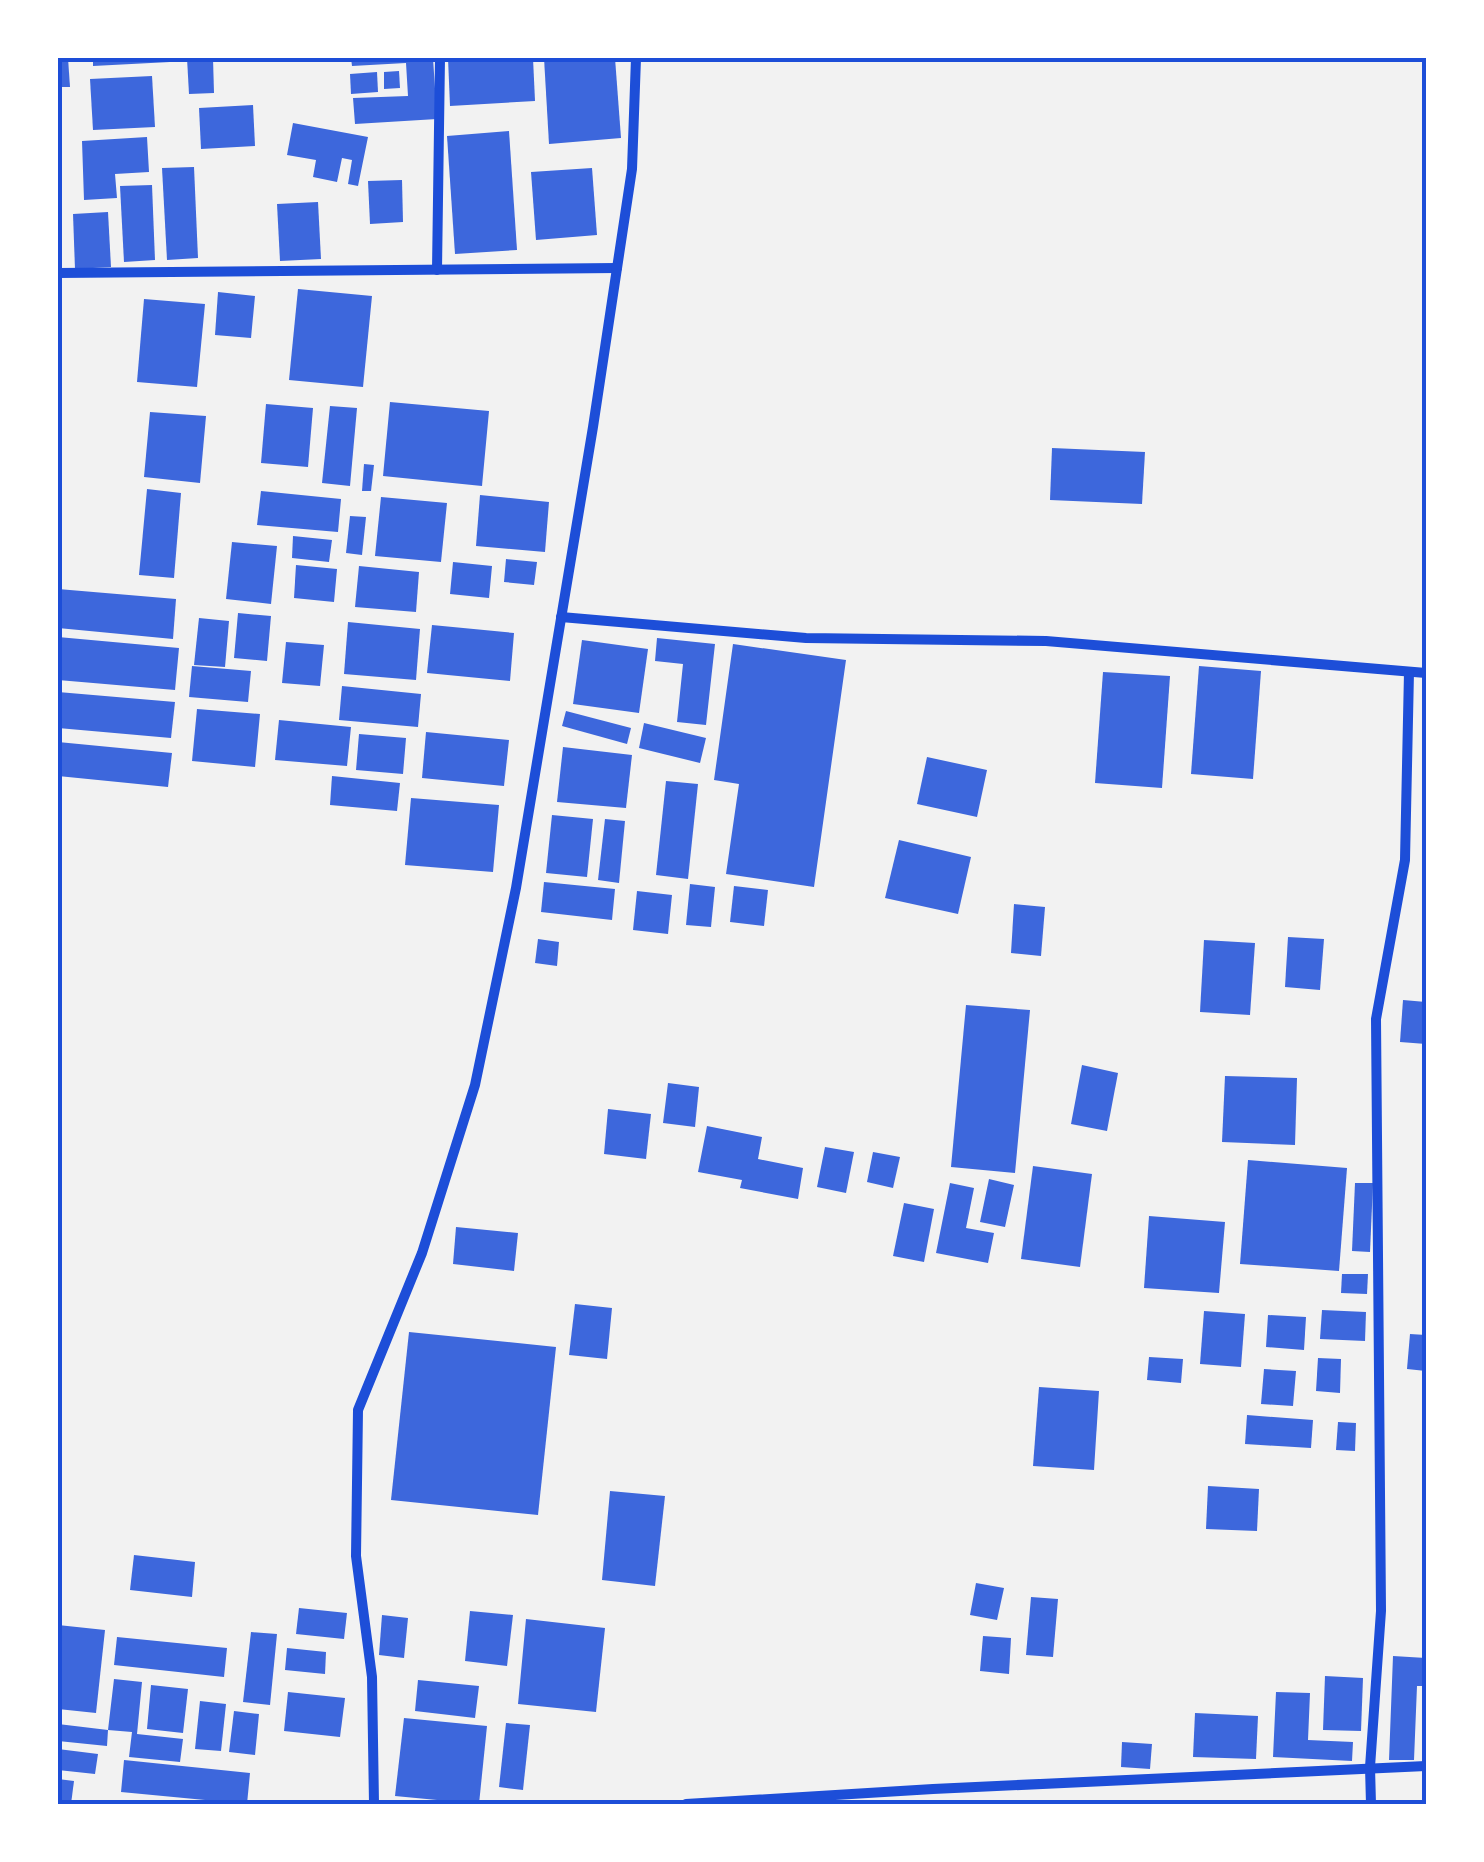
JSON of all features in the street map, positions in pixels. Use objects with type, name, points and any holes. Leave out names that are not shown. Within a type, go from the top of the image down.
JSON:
[{"type":"street","points":[[437,270],[440,58]]},
{"type":"street","points":[[374,1804],[372,1677],[356,1556],[358,1410],[422,1253],[475,1086],[516,888],[632,169],[636,58]]},
{"type":"street","points":[[58,272],[617,268]]},
{"type":"street","points":[[561,616],[806,638],[1046,641],[1426,674]]},
{"type":"street","points":[[1371,1804],[1381,1611],[1376,1019],[1406,860],[1409,672]]},
{"type":"street","points":[[686,1804],[1426,1766]]},
{"type":"building","points":[[58,58],[68,58],[70,87],[58,87]]},
{"type":"building","points":[[93,58],[170,58],[170,62],[93,66]]},
{"type":"building","points":[[187,58],[213,58],[214,93],[189,94]]},
{"type":"building","points":[[351,58],[433,58],[437,119],[355,124],[353,98],[408,96],[406,63],[352,66]]},
{"type":"building","points":[[448,58],[533,58],[535,101],[450,106]]},
{"type":"building","points":[[544,58],[615,58],[621,138],[549,144]]},
{"type":"building","points":[[399,71],[400,88],[384,89],[384,72]]},
{"type":"building","points":[[377,72],[378,92],[351,94],[350,74]]},
{"type":"building","points":[[152,76],[155,127],[93,130],[90,79]]},
{"type":"building","points":[[253,105],[255,146],[201,149],[199,108]]},
{"type":"building","points":[[293,123],[368,137],[358,186],[348,184],[352,160],[342,158],[337,182],[313,177],[316,160],[287,155]]},
{"type":"building","points":[[509,131],[517,250],[455,254],[447,136]]},
{"type":"building","points":[[147,137],[149,172],[115,174],[117,198],[84,200],[82,141]]},
{"type":"building","points":[[194,167],[198,258],[167,260],[162,168]]},
{"type":"building","points":[[592,168],[597,235],[536,240],[531,172]]},
{"type":"building","points":[[402,180],[403,222],[370,224],[368,181]]},
{"type":"building","points":[[152,185],[155,260],[124,262],[120,186]]},
{"type":"building","points":[[318,202],[321,259],[280,261],[277,204]]},
{"type":"building","points":[[108,212],[111,267],[75,269],[73,214]]},
{"type":"building","points":[[298,289],[372,296],[363,387],[289,380]]},
{"type":"building","points":[[218,292],[255,296],[251,338],[215,335]]},
{"type":"building","points":[[144,299],[205,304],[197,387],[137,382]]},
{"type":"building","points":[[390,402],[489,411],[482,486],[383,476]]},
{"type":"building","points":[[266,404],[313,408],[308,467],[261,463]]},
{"type":"building","points":[[330,406],[357,408],[350,486],[322,483]]},
{"type":"building","points":[[150,412],[206,416],[200,483],[144,477]]},
{"type":"building","points":[[1052,448],[1145,452],[1142,504],[1050,500]]},
{"type":"building","points":[[364,464],[374,465],[371,491],[362,491]]},
{"type":"building","points":[[147,489],[181,493],[174,578],[139,575]]},
{"type":"building","points":[[261,491],[341,499],[338,532],[257,525]]},
{"type":"building","points":[[480,495],[549,502],[545,552],[476,546]]},
{"type":"building","points":[[381,497],[447,503],[441,562],[375,556]]},
{"type":"building","points":[[350,516],[366,517],[362,555],[346,553]]},
{"type":"building","points":[[293,536],[332,540],[329,562],[292,558]]},
{"type":"building","points":[[232,542],[277,546],[271,604],[226,599]]},
{"type":"building","points":[[506,559],[537,562],[534,585],[504,582]]},
{"type":"building","points":[[453,562],[492,566],[489,598],[450,594]]},
{"type":"building","points":[[296,565],[337,569],[334,602],[294,598]]},
{"type":"building","points":[[359,566],[419,572],[416,612],[355,607]]},
{"type":"building","points":[[58,589],[176,599],[173,639],[58,628]]},
{"type":"building","points":[[238,613],[271,616],[267,661],[234,658]]},
{"type":"building","points":[[199,618],[229,621],[225,667],[194,665]]},
{"type":"building","points":[[348,622],[420,629],[416,680],[344,674]]},
{"type":"building","points":[[432,625],[514,633],[510,681],[427,673]]},
{"type":"building","points":[[58,637],[179,648],[175,690],[58,680]]},
{"type":"building","points":[[657,638],[715,644],[706,725],[677,722],[683,664],[655,661]]},
{"type":"building","points":[[582,640],[648,649],[639,713],[573,704]]},
{"type":"building","points":[[286,642],[324,645],[320,686],[282,683]]},
{"type":"building","points":[[733,644],[846,660],[814,887],[726,874],[739,784],[714,780]]},
{"type":"building","points":[[192,666],[251,671],[248,702],[189,697]]},
{"type":"building","points":[[1199,666],[1261,671],[1253,779],[1191,774]]},
{"type":"building","points":[[1103,672],[1170,676],[1162,788],[1095,783]]},
{"type":"building","points":[[342,686],[421,694],[418,727],[339,720]]},
{"type":"building","points":[[58,692],[175,702],[171,738],[58,728]]},
{"type":"building","points":[[197,709],[260,714],[255,767],[192,761]]},
{"type":"building","points":[[566,711],[631,728],[627,744],[562,726]]},
{"type":"building","points":[[279,720],[351,727],[347,766],[275,760]]},
{"type":"building","points":[[644,723],[706,738],[700,763],[639,748]]},
{"type":"building","points":[[426,732],[509,740],[504,786],[422,778]]},
{"type":"building","points":[[359,734],[406,738],[403,774],[356,770]]},
{"type":"building","points":[[58,742],[172,753],[168,787],[58,776]]},
{"type":"building","points":[[563,747],[632,755],[626,808],[557,802]]},
{"type":"building","points":[[927,757],[987,770],[977,817],[917,804]]},
{"type":"building","points":[[332,776],[400,783],[397,811],[330,805]]},
{"type":"building","points":[[666,781],[698,784],[688,879],[656,875]]},
{"type":"building","points":[[411,798],[499,805],[493,872],[405,865]]},
{"type":"building","points":[[552,815],[593,819],[587,877],[546,873]]},
{"type":"building","points":[[605,819],[625,821],[619,883],[598,880]]},
{"type":"building","points":[[899,840],[971,857],[958,914],[885,898]]},
{"type":"building","points":[[544,882],[615,889],[612,920],[541,912]]},
{"type":"building","points":[[690,884],[715,887],[711,927],[686,925]]},
{"type":"building","points":[[734,886],[768,890],[764,926],[730,922]]},
{"type":"building","points":[[637,891],[672,895],[668,934],[633,930]]},
{"type":"building","points":[[1014,904],[1045,907],[1041,956],[1011,953]]},
{"type":"building","points":[[1288,937],[1324,939],[1320,990],[1285,987]]},
{"type":"building","points":[[538,939],[559,942],[557,966],[535,963]]},
{"type":"building","points":[[1204,940],[1255,943],[1250,1015],[1200,1012]]},
{"type":"building","points":[[1403,1000],[1426,1002],[1426,1044],[1400,1042]]},
{"type":"building","points":[[966,1005],[1030,1010],[1015,1173],[951,1167]]},
{"type":"building","points":[[1082,1065],[1118,1073],[1107,1131],[1071,1124]]},
{"type":"building","points":[[1225,1076],[1297,1078],[1295,1145],[1222,1142]]},
{"type":"building","points":[[668,1083],[699,1087],[695,1127],[663,1123]]},
{"type":"building","points":[[608,1109],[651,1114],[646,1159],[604,1154]]},
{"type":"building","points":[[707,1126],[762,1137],[758,1159],[803,1168],[798,1199],[740,1188],[742,1180],[698,1172]]},
{"type":"building","points":[[825,1147],[854,1152],[846,1193],[817,1187]]},
{"type":"building","points":[[873,1152],[900,1157],[893,1188],[867,1182]]},
{"type":"building","points":[[1248,1160],[1347,1168],[1339,1271],[1240,1264]]},
{"type":"building","points":[[1033,1166],[1092,1174],[1080,1267],[1021,1259]]},
{"type":"building","points":[[989,1179],[1014,1185],[1005,1227],[980,1222]]},
{"type":"building","points":[[950,1183],[974,1188],[966,1228],[994,1233],[988,1263],[936,1253]]},
{"type":"building","points":[[1355,1183],[1373,1183],[1370,1252],[1352,1251]]},
{"type":"building","points":[[904,1203],[934,1209],[924,1262],[893,1256]]},
{"type":"building","points":[[1149,1216],[1225,1222],[1219,1293],[1144,1288]]},
{"type":"building","points":[[456,1227],[518,1233],[514,1271],[453,1264]]},
{"type":"building","points":[[1342,1274],[1368,1274],[1367,1294],[1341,1293]]},
{"type":"building","points":[[575,1304],[612,1308],[607,1359],[569,1355]]},
{"type":"building","points":[[1322,1310],[1366,1312],[1365,1341],[1320,1339]]},
{"type":"building","points":[[1204,1311],[1245,1314],[1241,1367],[1200,1364]]},
{"type":"building","points":[[1268,1315],[1306,1317],[1304,1350],[1266,1347]]},
{"type":"building","points":[[409,1332],[556,1347],[538,1515],[391,1500]]},
{"type":"building","points":[[1410,1334],[1426,1335],[1426,1371],[1407,1369]]},
{"type":"building","points":[[1149,1357],[1183,1359],[1181,1383],[1147,1380]]},
{"type":"building","points":[[1318,1358],[1341,1359],[1340,1393],[1316,1391]]},
{"type":"building","points":[[1264,1369],[1296,1371],[1293,1406],[1261,1404]]},
{"type":"building","points":[[1039,1387],[1099,1391],[1094,1470],[1033,1466]]},
{"type":"building","points":[[1247,1415],[1313,1420],[1311,1448],[1245,1444]]},
{"type":"building","points":[[1338,1422],[1356,1423],[1355,1451],[1336,1450]]},
{"type":"building","points":[[1208,1486],[1259,1489],[1257,1531],[1206,1529]]},
{"type":"building","points":[[610,1491],[665,1496],[655,1586],[602,1580]]},
{"type":"building","points":[[134,1555],[195,1562],[192,1597],[130,1590]]},
{"type":"building","points":[[976,1583],[1004,1588],[997,1620],[970,1615]]},
{"type":"building","points":[[1031,1597],[1058,1599],[1053,1657],[1026,1655]]},
{"type":"building","points":[[299,1608],[347,1613],[344,1639],[296,1634]]},
{"type":"building","points":[[470,1611],[513,1615],[507,1666],[465,1661]]},
{"type":"building","points":[[382,1615],[408,1618],[404,1658],[379,1655]]},
{"type":"building","points":[[526,1619],[605,1628],[596,1712],[518,1704]]},
{"type":"building","points":[[58,1625],[105,1630],[96,1713],[58,1709]]},
{"type":"building","points":[[251,1632],[277,1634],[270,1705],[243,1702]]},
{"type":"building","points":[[983,1636],[1011,1638],[1009,1674],[980,1671]]},
{"type":"building","points":[[117,1637],[227,1648],[224,1677],[114,1665]]},
{"type":"building","points":[[287,1648],[326,1652],[325,1674],[285,1670]]},
{"type":"building","points":[[1393,1656],[1426,1658],[1426,1686],[1417,1686],[1414,1760],[1389,1760]]},
{"type":"building","points":[[1325,1676],[1363,1678],[1361,1731],[1323,1730]]},
{"type":"building","points":[[114,1679],[142,1682],[137,1734],[183,1739],[180,1762],[129,1757],[132,1732],[108,1730]]},
{"type":"building","points":[[418,1680],[479,1686],[475,1718],[415,1711]]},
{"type":"building","points":[[151,1685],[188,1689],[183,1733],[147,1729]]},
{"type":"building","points":[[288,1692],[345,1698],[340,1737],[284,1731]]},
{"type":"building","points":[[1276,1692],[1310,1693],[1308,1740],[1353,1742],[1352,1761],[1273,1757]]},
{"type":"building","points":[[200,1701],[226,1704],[221,1751],[195,1749]]},
{"type":"building","points":[[234,1711],[259,1714],[255,1755],[229,1752]]},
{"type":"building","points":[[1195,1713],[1258,1716],[1256,1759],[1193,1757]]},
{"type":"building","points":[[404,1718],[487,1726],[479,1804],[395,1796]]},
{"type":"building","points":[[506,1723],[530,1725],[523,1790],[499,1787]]},
{"type":"building","points":[[58,1724],[108,1730],[107,1746],[58,1741]]},
{"type":"building","points":[[1122,1742],[1152,1744],[1150,1769],[1121,1767]]},
{"type":"building","points":[[58,1749],[98,1754],[95,1774],[58,1770]]},
{"type":"building","points":[[124,1760],[250,1773],[247,1804],[121,1792]]},
{"type":"building","points":[[58,1779],[74,1781],[71,1804],[58,1804]]}]
